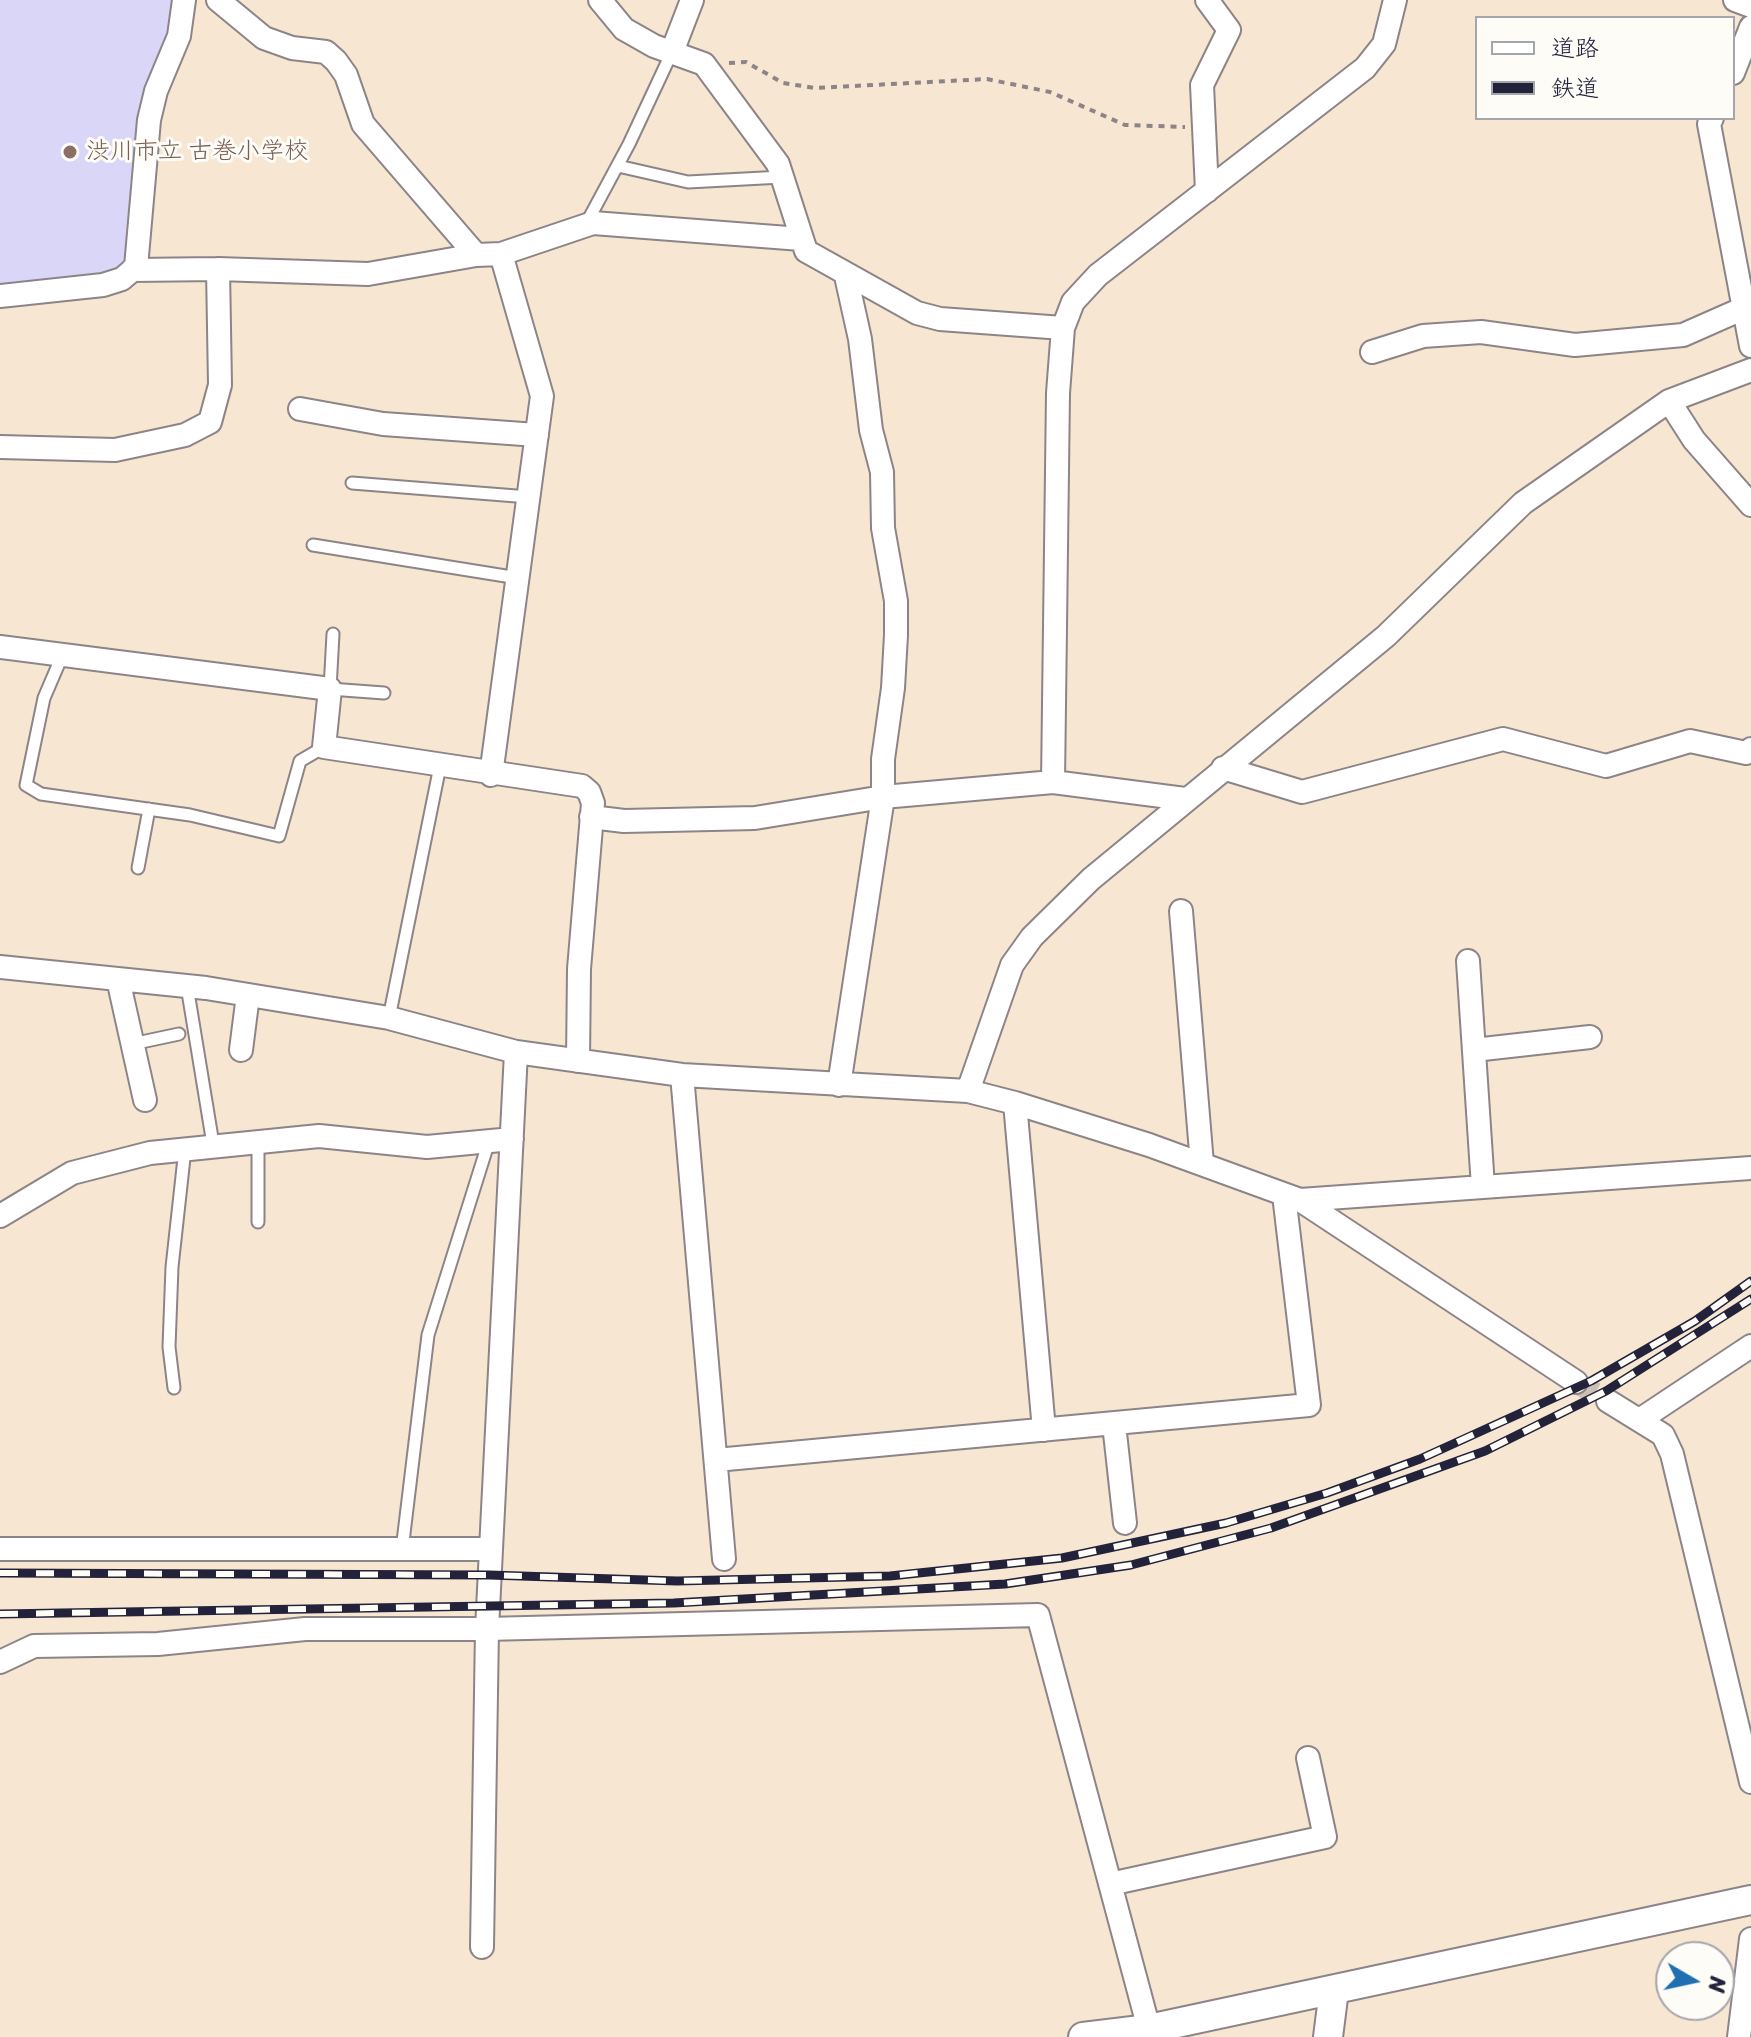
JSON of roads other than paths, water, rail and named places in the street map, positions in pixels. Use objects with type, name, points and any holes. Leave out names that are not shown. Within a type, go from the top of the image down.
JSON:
[{"type":"street","points":[[0,296],[103,285],[122,279],[132,270],[141,237],[149,120],[156,91],[179,36],[184,0]]},
{"type":"street","points":[[218,0],[264,38],[292,48],[326,52],[336,61],[346,75],[363,124],[476,255]]},
{"type":"street","points":[[600,0],[624,29],[704,64],[778,164],[806,251],[917,313],[940,319],[1063,328]]},
{"type":"street","points":[[672,52],[692,0]]},
{"type":"street","points":[[1207,0],[1229,30],[1202,85],[1207,191]]},
{"type":"street","points":[[1053,782],[1058,393],[1063,328],[1073,302],[1098,275],[1377,56],[1389,30],[1395,0]]},
{"type":"street","points":[[1735,0],[1751,6]]},
{"type":"street","points":[[1735,68],[1751,27]]},
{"type":"street","points":[[1711,120],[1709,124],[1748,307],[1751,346]]},
{"type":"street","points":[[132,270],[218,269],[368,274],[476,255],[501,254],[586,225],[801,239]]},
{"type":"street","points":[[491,775],[542,396],[501,254]]},
{"type":"street","points":[[0,447],[115,450],[185,435],[210,422],[220,385],[218,269]]},
{"type":"street","points":[[839,1085],[883,797],[883,759],[893,688],[896,601],[883,528],[882,472],[871,430],[860,339],[846,276]]},
{"type":"street","points":[[1372,352],[1423,336],[1481,332],[1575,345],[1683,335],[1748,307]]},
{"type":"street","points":[[968,1091],[1012,965],[1032,937],[1091,879],[1386,636],[1523,503],[1669,401],[1751,370]]},
{"type":"street","points":[[1669,401],[1694,440],[1751,505]]},
{"type":"street","points":[[300,409],[383,424],[537,435]]},
{"type":"street","points":[[0,647],[330,689],[324,747],[491,775],[582,786],[589,792],[591,817],[579,969],[578,1061]]},
{"type":"street","points":[[1223,768],[1302,792],[1503,739],[1606,766],[1690,741],[1746,753],[1751,749]]},
{"type":"street","points":[[591,817],[624,821],[755,818],[883,797],[1053,782],[1185,799]]},
{"type":"street","points":[[1181,911],[1202,1164]]},
{"type":"street","points":[[1468,961],[1483,1187]]},
{"type":"street","points":[[0,967],[248,995],[389,1018],[516,1052],[682,1075],[968,1091],[1015,1103],[1292,1197],[1576,1382]]},
{"type":"street","points":[[118,979],[145,1100]]},
{"type":"street","points":[[241,1050],[248,995]]},
{"type":"street","points":[[1474,1050],[1590,1037]]},
{"type":"street","points":[[482,1947],[490,1549],[516,1052]]},
{"type":"street","points":[[682,1075],[724,1559]]},
{"type":"street","points":[[1015,1103],[1044,1430]]},
{"type":"street","points":[[0,1216],[72,1173],[150,1153],[213,1144],[319,1136],[427,1147],[512,1139]]},
{"type":"street","points":[[1292,1197],[1751,1168]]},
{"type":"street","points":[[716,1460],[1309,1405],[1292,1197]]},
{"type":"street","points":[[1641,1419],[1751,1346]]},
{"type":"street","points":[[1608,1401],[1663,1435],[1672,1454],[1751,1782]]},
{"type":"street","points":[[1114,1424],[1125,1523]]},
{"type":"street","points":[[0,1549],[401,1552],[490,1549]]},
{"type":"street","points":[[0,1662],[34,1646],[158,1644],[305,1629],[487,1629],[1038,1615],[1149,2029]]},
{"type":"street","points":[[1110,1884],[1325,1837],[1308,1758]]},
{"type":"street","points":[[1083,2037],[1149,2029],[1751,1900]]},
{"type":"street","points":[[1739,2037],[1751,1939]]},
{"type":"street","points":[[1328,2037],[1334,1990]]},
{"type":"lane","points":[[586,225],[672,52]]},
{"type":"lane","points":[[618,166],[688,182],[782,177]]},
{"type":"lane","points":[[352,483],[530,497]]},
{"type":"lane","points":[[313,545],[519,578]]},
{"type":"lane","points":[[333,634],[330,689],[384,693]]},
{"type":"lane","points":[[62,656],[44,698],[26,785],[41,794],[149,809],[279,836],[300,761],[324,747]]},
{"type":"lane","points":[[389,1018],[440,766]]},
{"type":"lane","points":[[138,868],[149,809]]},
{"type":"lane","points":[[187,986],[213,1144]]},
{"type":"lane","points":[[132,1044],[179,1034]]},
{"type":"lane","points":[[258,1141],[258,1222]]},
{"type":"lane","points":[[401,1552],[428,1335],[489,1141]]},
{"type":"lane","points":[[174,1388],[169,1347],[172,1267],[185,1148]]},
{"type":"tunnel","points":[[1576,1382],[1608,1401]]},
{"type":"railway","points":[[0,1573],[489,1575],[677,1581],[890,1576],[1062,1558],[1226,1523],[1327,1493],[1420,1459],[1591,1381],[1695,1321],[1751,1281]]},
{"type":"railway","points":[[0,1614],[674,1603],[1005,1584],[1131,1565],[1271,1528],[1485,1451],[1606,1391],[1751,1299]]},
{"type":"place","name":"渋川市立 古巻小学校","points":[[70,152]]}]
